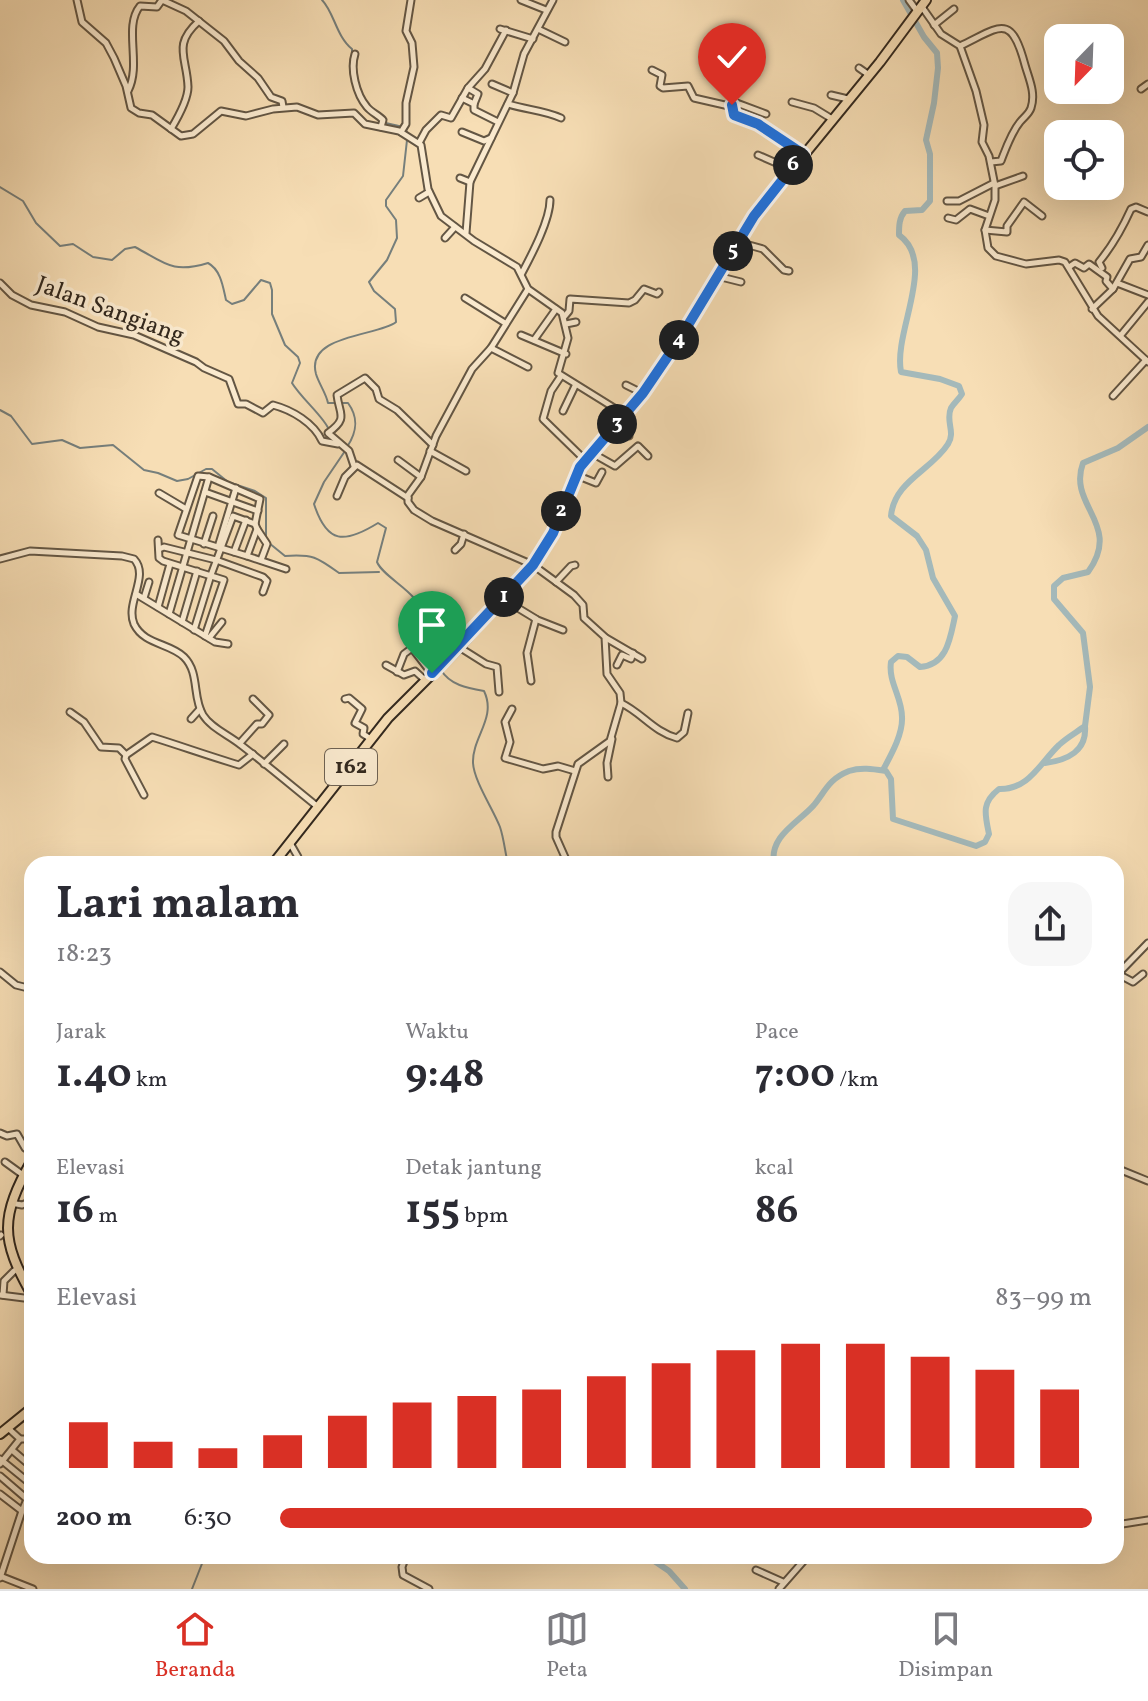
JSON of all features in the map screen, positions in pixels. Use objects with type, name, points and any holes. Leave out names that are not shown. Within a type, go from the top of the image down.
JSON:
[{"type":"main road","name":"162","points":[[279,856],[372,739],[533,565],[553,533],[576,475],[588,456],[643,393],[754,216],[921,8]]},
{"type":"main road","points":[[24,1173],[10,1202],[1,1235],[6,1256],[24,1285]]},
{"type":"main road","points":[[3,1431],[24,1414]]},
{"type":"street","points":[[77,0],[81,20],[106,43],[134,110],[152,115],[187,137],[221,111],[246,116],[297,107],[318,115],[353,113],[365,124],[405,132],[423,148],[422,165],[429,192],[441,216],[482,247],[517,267],[528,289],[556,308],[565,320],[568,338],[566,354],[558,371],[561,376],[625,414]]},
{"type":"street","points":[[128,92],[133,80],[134,14],[140,6],[157,7],[162,0],[186,11],[226,42],[229,50],[258,78],[271,97],[281,100],[283,108]]},
{"type":"street","points":[[405,132],[406,103],[414,67],[412,43],[406,31],[411,0]]},
{"type":"street","points":[[521,0],[546,10]]},
{"type":"street","points":[[466,233],[470,182],[513,93],[521,63],[553,0]]},
{"type":"street","points":[[909,0],[921,8],[943,36],[960,46],[983,117],[982,145],[991,162],[995,184],[995,200],[985,230],[988,248],[1001,258],[1033,265],[1061,260],[1069,267],[1092,309],[1147,361],[1113,396]]},
{"type":"street","points":[[934,25],[954,9]]},
{"type":"street","points":[[171,129],[188,90],[183,43],[199,21]]},
{"type":"street","points":[[960,46],[994,28],[1008,30],[1018,39],[1030,77],[1033,97],[1030,111],[1019,123],[1001,161],[991,162]]},
{"type":"street","points":[[419,143],[426,130],[441,115],[451,118],[468,88],[485,69],[503,29],[533,39]]},
{"type":"street","points":[[538,29],[565,42]]},
{"type":"street","points":[[355,54],[353,69],[361,96],[368,109],[380,116],[382,125]]},
{"type":"street","points":[[859,68],[869,75]]},
{"type":"street","points":[[652,70],[662,75],[660,86],[663,88],[687,85],[692,97],[735,103],[766,114]]},
{"type":"street","points":[[492,84],[513,93]]},
{"type":"street","points":[[1141,89],[1148,84]]},
{"type":"street","points":[[468,88],[478,94],[474,110],[498,122]]},
{"type":"street","points":[[831,95],[849,100]]},
{"type":"street","points":[[462,98],[474,104]]},
{"type":"street","points":[[792,102],[814,108],[833,120]]},
{"type":"street","points":[[508,104],[530,110],[539,109],[561,118]]},
{"type":"street","points":[[732,105],[734,115],[758,124],[803,154]]},
{"type":"street","points":[[462,132],[484,141],[492,138]]},
{"type":"street","points":[[758,155],[790,169]]},
{"type":"street","points":[[947,201],[959,201],[995,184],[1023,176]]},
{"type":"street","points":[[460,178],[470,182]]},
{"type":"street","points":[[419,198],[429,192]]},
{"type":"street","points":[[522,274],[537,242],[550,200]]},
{"type":"street","points":[[985,230],[1007,232],[1007,226],[1024,202],[1042,216]]},
{"type":"street","points":[[1069,267],[1075,263],[1084,268],[1089,264],[1101,265],[1111,243],[1119,237],[1132,207],[1148,212]]},
{"type":"street","points":[[948,218],[956,220],[970,209],[989,216]]},
{"type":"street","points":[[445,238],[455,227]]},
{"type":"street","points":[[738,242],[762,248],[784,270],[789,271]]},
{"type":"street","points":[[1092,309],[1113,289],[1130,259],[1141,257],[1148,245]]},
{"type":"street","points":[[1089,264],[1107,277],[1106,281],[1113,289]]},
{"type":"street","points":[[717,276],[741,282]]},
{"type":"street","name":"Jalan Sangiang","points":[[0,283],[12,295],[31,305],[65,312],[98,327],[134,335],[196,362],[229,379],[238,404],[246,404],[263,413],[273,405],[279,407],[308,423],[322,441],[338,444]]},
{"type":"street","points":[[1117,283],[1148,295]]},
{"type":"street","points":[[528,289],[491,348],[472,369],[408,498],[410,506],[419,514],[533,565],[583,605],[584,618],[605,637],[642,659]]},
{"type":"street","points":[[565,320],[569,299],[624,304],[635,300],[643,289],[659,292]]},
{"type":"street","points":[[465,298],[505,323]]},
{"type":"street","points":[[1121,335],[1148,302]]},
{"type":"street","points":[[534,340],[556,308]]},
{"type":"street","points":[[565,320],[576,322]]},
{"type":"street","points":[[521,335],[566,354]]},
{"type":"street","points":[[491,348],[528,367]]},
{"type":"street","points":[[561,376],[551,391],[542,419],[588,456],[615,466],[638,446],[648,456]]},
{"type":"street","points":[[354,466],[349,451],[338,444],[329,432],[338,426],[343,412],[337,395],[367,378],[379,399],[397,410],[431,448],[466,471]]},
{"type":"street","points":[[626,385],[643,393]]},
{"type":"street","points":[[563,411],[575,386]]},
{"type":"street","points":[[616,425],[629,436]]},
{"type":"street","points":[[398,460],[421,477]]},
{"type":"street","points":[[337,496],[345,477],[354,466]]},
{"type":"street","points":[[354,466],[364,468],[392,490],[408,498]]},
{"type":"street","points":[[576,475],[596,483],[602,472]]},
{"type":"street","points":[[247,556],[260,500],[209,477],[198,476],[178,535],[286,569]]},
{"type":"street","points":[[169,614],[209,477]]},
{"type":"street","points":[[194,630],[236,488]]},
{"type":"street","points":[[205,492],[258,511]]},
{"type":"street","points":[[159,493],[186,509]]},
{"type":"street","points":[[204,544],[213,516]]},
{"type":"street","points":[[219,548],[233,516],[256,526],[267,544],[261,560]]},
{"type":"street","points":[[234,552],[246,520]]},
{"type":"street","points":[[455,550],[464,534]]},
{"type":"street","points":[[158,540],[159,558],[224,580],[207,637]]},
{"type":"street","points":[[158,550],[164,547],[216,560],[265,578],[267,581],[263,592]]},
{"type":"street","points":[[0,559],[30,551],[128,557],[138,563],[140,569],[132,610],[133,623],[151,640],[180,654],[190,665],[200,709],[211,724],[240,743],[318,807]]},
{"type":"street","points":[[158,607],[170,564]]},
{"type":"street","points":[[556,582],[575,565]]},
{"type":"street","points":[[182,622],[197,571]]},
{"type":"street","points":[[144,598],[149,582]]},
{"type":"street","points":[[136,594],[194,630],[228,644]]},
{"type":"street","points":[[502,599],[535,619],[563,630]]},
{"type":"street","points":[[531,681],[527,653],[535,619]]},
{"type":"street","points":[[207,637],[222,622]]},
{"type":"street","points":[[564,856],[556,837],[557,828],[575,771],[580,761],[606,745],[611,738],[621,703],[620,693],[607,674],[605,637]]},
{"type":"street","points":[[459,647],[486,664],[497,667],[499,692]]},
{"type":"street","points":[[397,672],[403,655],[412,648],[430,675]]},
{"type":"street","points":[[617,665],[622,655],[631,659],[633,653]]},
{"type":"street","points":[[386,665],[404,675],[415,671],[430,675]]},
{"type":"street","points":[[345,699],[349,698],[362,709],[355,723],[364,728],[364,735],[372,739]]},
{"type":"street","points":[[240,743],[269,715],[253,699]]},
{"type":"street","points":[[621,703],[656,729],[677,738],[684,732],[688,713]]},
{"type":"street","points":[[191,719],[200,709]]},
{"type":"street","points":[[512,709],[505,722],[510,744],[505,758],[541,769],[558,766],[575,771]]},
{"type":"street","points":[[70,712],[84,722],[101,747],[119,748],[126,755],[125,759],[144,795]]},
{"type":"street","points":[[126,755],[152,737],[180,748],[203,751],[237,765],[253,754]]},
{"type":"street","points":[[608,777],[611,738]]},
{"type":"street","points":[[264,764],[284,744]]},
{"type":"street","points":[[290,843],[297,856]]},
{"type":"street","points":[[1124,968],[1148,943]]},
{"type":"street","points":[[0,972],[16,985],[24,987]]},
{"type":"street","points":[[1124,978],[1131,982],[1143,974]]},
{"type":"street","points":[[0,1133],[7,1136],[17,1134],[24,1146]]},
{"type":"street","points":[[5,1162],[21,1178]]},
{"type":"street","points":[[1124,1171],[1148,1181]]},
{"type":"street","points":[[10,1202],[24,1204]]},
{"type":"street","points":[[14,1271],[4,1281],[1,1295],[24,1296]]},
{"type":"street","points":[[3,1431],[24,1439]]},
{"type":"street","points":[[20,1439],[1,1461],[24,1480]]},
{"type":"street","points":[[12,1450],[24,1460]]},
{"type":"street","points":[[0,1476],[24,1497]]},
{"type":"street","points":[[0,1494],[22,1511]]},
{"type":"street","points":[[24,1507],[0,1577],[33,1589]]},
{"type":"street","points":[[1124,1524],[1148,1520]]},
{"type":"street","points":[[404,1564],[404,1576],[429,1589]]},
{"type":"street","points":[[779,1589],[800,1564]]},
{"type":"street","points":[[756,1570],[783,1582]]},
{"type":"waterway","points":[[322,0],[342,38],[352,49],[352,71]]},
{"type":"waterway","points":[[883,770],[902,724],[891,676],[891,662],[898,656],[907,657],[920,667],[936,661],[946,649],[955,616],[933,578],[926,550],[917,536],[891,516],[894,504],[906,485],[948,444],[951,435],[949,413],[962,394],[959,386],[940,379],[901,372],[900,355],[912,299],[915,262],[910,247],[899,235],[899,225],[905,211],[922,210],[930,201],[930,154],[926,140],[938,68],[937,53],[903,0]]},
{"type":"waterway","points":[[376,118],[406,129],[407,134]]},
{"type":"waterway","points":[[347,447],[355,430],[354,414],[348,403],[328,403],[316,374],[316,361],[322,351],[332,344],[396,322],[395,309],[374,291],[369,282],[387,260],[397,238],[396,220],[386,206],[386,200],[403,176],[407,140]]},
{"type":"waterway","points":[[0,187],[23,201],[36,223],[60,246],[73,244],[93,257],[112,260],[125,249],[135,247],[177,267],[208,263],[219,274],[226,300],[232,304],[244,300],[261,280],[270,283],[272,314],[285,345],[300,363],[292,383],[329,430]]},
{"type":"waterway","points":[[0,410],[11,416],[32,444],[62,440],[80,448],[113,445],[144,470],[177,481],[212,469],[228,482],[266,498],[266,538]]},
{"type":"waterway","points":[[774,856],[780,838],[814,805],[832,781],[858,769],[886,771],[891,779],[893,819],[976,846],[985,842],[989,834],[986,809],[993,794],[1026,780],[1059,745],[1085,726],[1090,687],[1083,633],[1054,599],[1054,586],[1063,578],[1088,572],[1097,555],[1100,541],[1098,528],[1082,491],[1080,478],[1083,463],[1118,448],[1148,427]]},
{"type":"waterway","points":[[345,451],[324,482],[314,504],[319,517],[325,527],[338,536],[355,535],[378,523],[386,528],[377,562],[419,606],[440,664]]},
{"type":"waterway","points":[[269,543],[285,556],[314,558],[339,573],[379,572]]},
{"type":"waterway","points":[[441,670],[454,682],[484,691],[488,710],[473,763],[480,786],[500,827],[506,856]]},
{"type":"waterway","points":[[1045,763],[1074,753],[1083,742],[1085,726]]},
{"type":"waterway","points":[[192,1589],[202,1564]]},
{"type":"waterway","points":[[659,1564],[685,1589]]},
{"type":"route","points":[[432,673],[459,647],[544,550],[580,467],[643,393],[754,216],[803,154],[762,126],[734,115],[732,105]]}]
